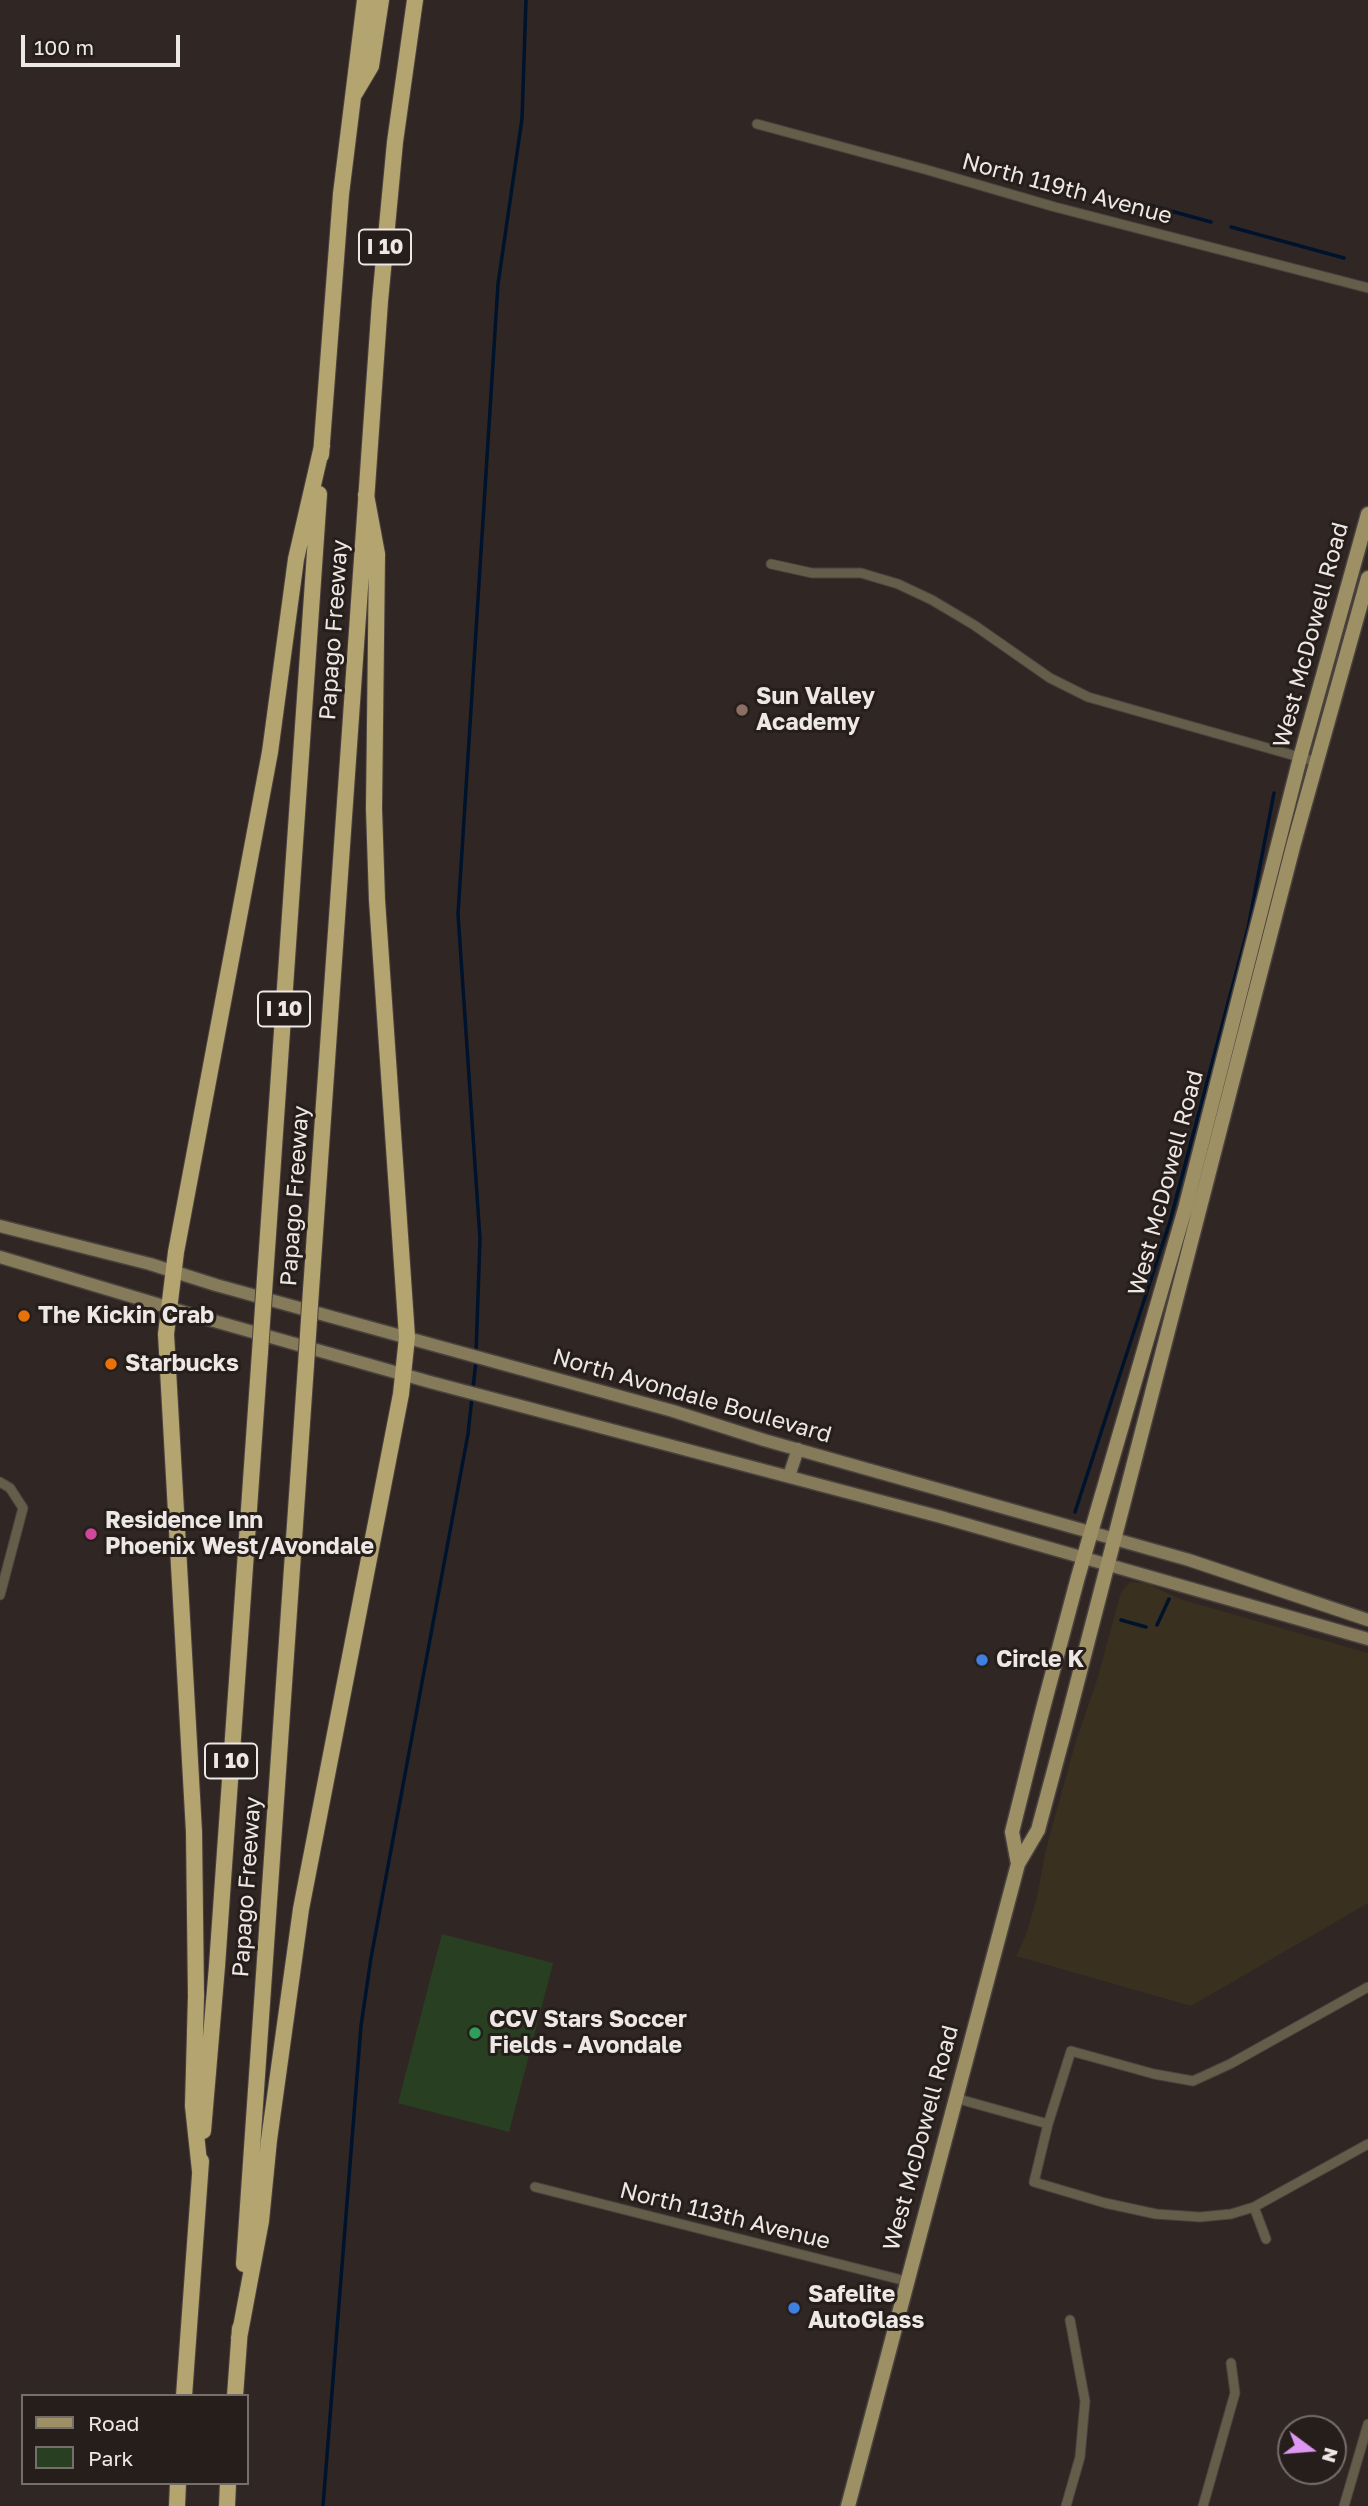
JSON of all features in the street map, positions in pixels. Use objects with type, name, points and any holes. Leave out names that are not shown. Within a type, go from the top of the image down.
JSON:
[{"type":"highway","name":"Papago Freeway","points":[[184,2394],[217,1966],[334,268],[365,0]]},
{"type":"highway","points":[[352,98],[370,66],[381,0]]},
{"type":"highway","name":"Papago Freeway","points":[[235,2394],[366,495],[390,193],[415,0]]},
{"type":"highway","points":[[200,2171],[193,2106],[196,1996],[194,1832],[167,1346],[178,1240],[270,752],[296,559],[322,446]]},
{"type":"highway","points":[[239,2338],[261,2221],[270,2126],[303,1895],[401,1394],[407,1337],[377,900],[374,808],[377,554],[366,495]]},
{"type":"highway","points":[[177,2506],[178,2485]]},
{"type":"highway","points":[[227,2506],[228,2485]]},
{"type":"main road","name":"West McDowell Road","points":[[1018,1864],[1012,1832],[1084,1557],[1185,1209],[1300,758],[1368,514]]},
{"type":"main road","name":"West McDowell Road","points":[[850,2506],[906,2281],[1018,1864],[1038,1830],[1116,1539],[1291,855],[1368,578]]},
{"type":"main road","name":"North Avondale Boulevard","points":[[0,1226],[673,1411],[1189,1560],[1368,1620]]},
{"type":"main road","points":[[0,1257],[502,1402],[789,1476],[1368,1639]]},
{"type":"main road","points":[[789,1476],[798,1449]]},
{"type":"street","name":"North 119th Avenue","points":[[757,124],[1055,207],[1368,288]]},
{"type":"street","points":[[771,564],[812,573],[861,573],[898,584],[932,600],[974,625],[1050,678],[1088,697],[1317,762]]},
{"type":"street","points":[[0,1482],[10,1488],[23,1508],[0,1595]]},
{"type":"street","points":[[1368,1987],[1230,2064],[1193,2081],[1154,2074],[1070,2051],[1034,2182],[1105,2203],[1156,2214],[1200,2217],[1231,2214],[1254,2207],[1368,2144]]},
{"type":"street","points":[[955,2098],[1048,2124]]},
{"type":"street","name":"North 113th Avenue","points":[[535,2187],[906,2281]]},
{"type":"street","points":[[1254,2207],[1266,2239]]},
{"type":"street","points":[[1066,2506],[1080,2457],[1086,2401],[1070,2320]]},
{"type":"street","points":[[1203,2506],[1236,2393],[1231,2363]]},
{"type":"street","points":[[1344,2506],[1367,2424]]},
{"type":"shaded area","points":[[1130,1582],[1146,1583],[1180,1599],[1368,1653],[1368,1903],[1191,2006],[1016,1956],[1026,1935],[1037,1897],[1046,1849],[1121,1592]]},
{"type":"green space","name":"CCV Stars Soccer Fields - Avondale","points":[[442,1934],[553,1963],[509,2132],[398,2103]]},
{"type":"waterway","points":[[476,1354],[480,1239],[458,914],[498,284],[522,119],[526,0]]},
{"type":"waterway","points":[[1149,205],[1211,222]]},
{"type":"waterway","points":[[1231,227],[1344,258]]},
{"type":"waterway","points":[[1075,1512],[1170,1221],[1248,928],[1274,793]]},
{"type":"waterway","points":[[323,2506],[361,2026],[371,1958],[468,1434],[476,1361]]},
{"type":"waterway","points":[[1157,1625],[1169,1599]]},
{"type":"waterway","points":[[1121,1620],[1146,1627]]},
{"type":"place","name":"Sun Valley Academy","points":[[742,710]]},
{"type":"place","name":"The Kickin Crab","points":[[24,1316]]},
{"type":"place","name":"Starbucks","points":[[111,1364]]},
{"type":"place","name":"Residence Inn Phoenix West/Avondale","points":[[91,1534]]},
{"type":"place","name":"Circle K","points":[[982,1660]]},
{"type":"place","name":"CCV Stars Soccer Fields - Avondale","points":[[475,2033]]},
{"type":"place","name":"Safelite AutoGlass","points":[[794,2308]]}]
